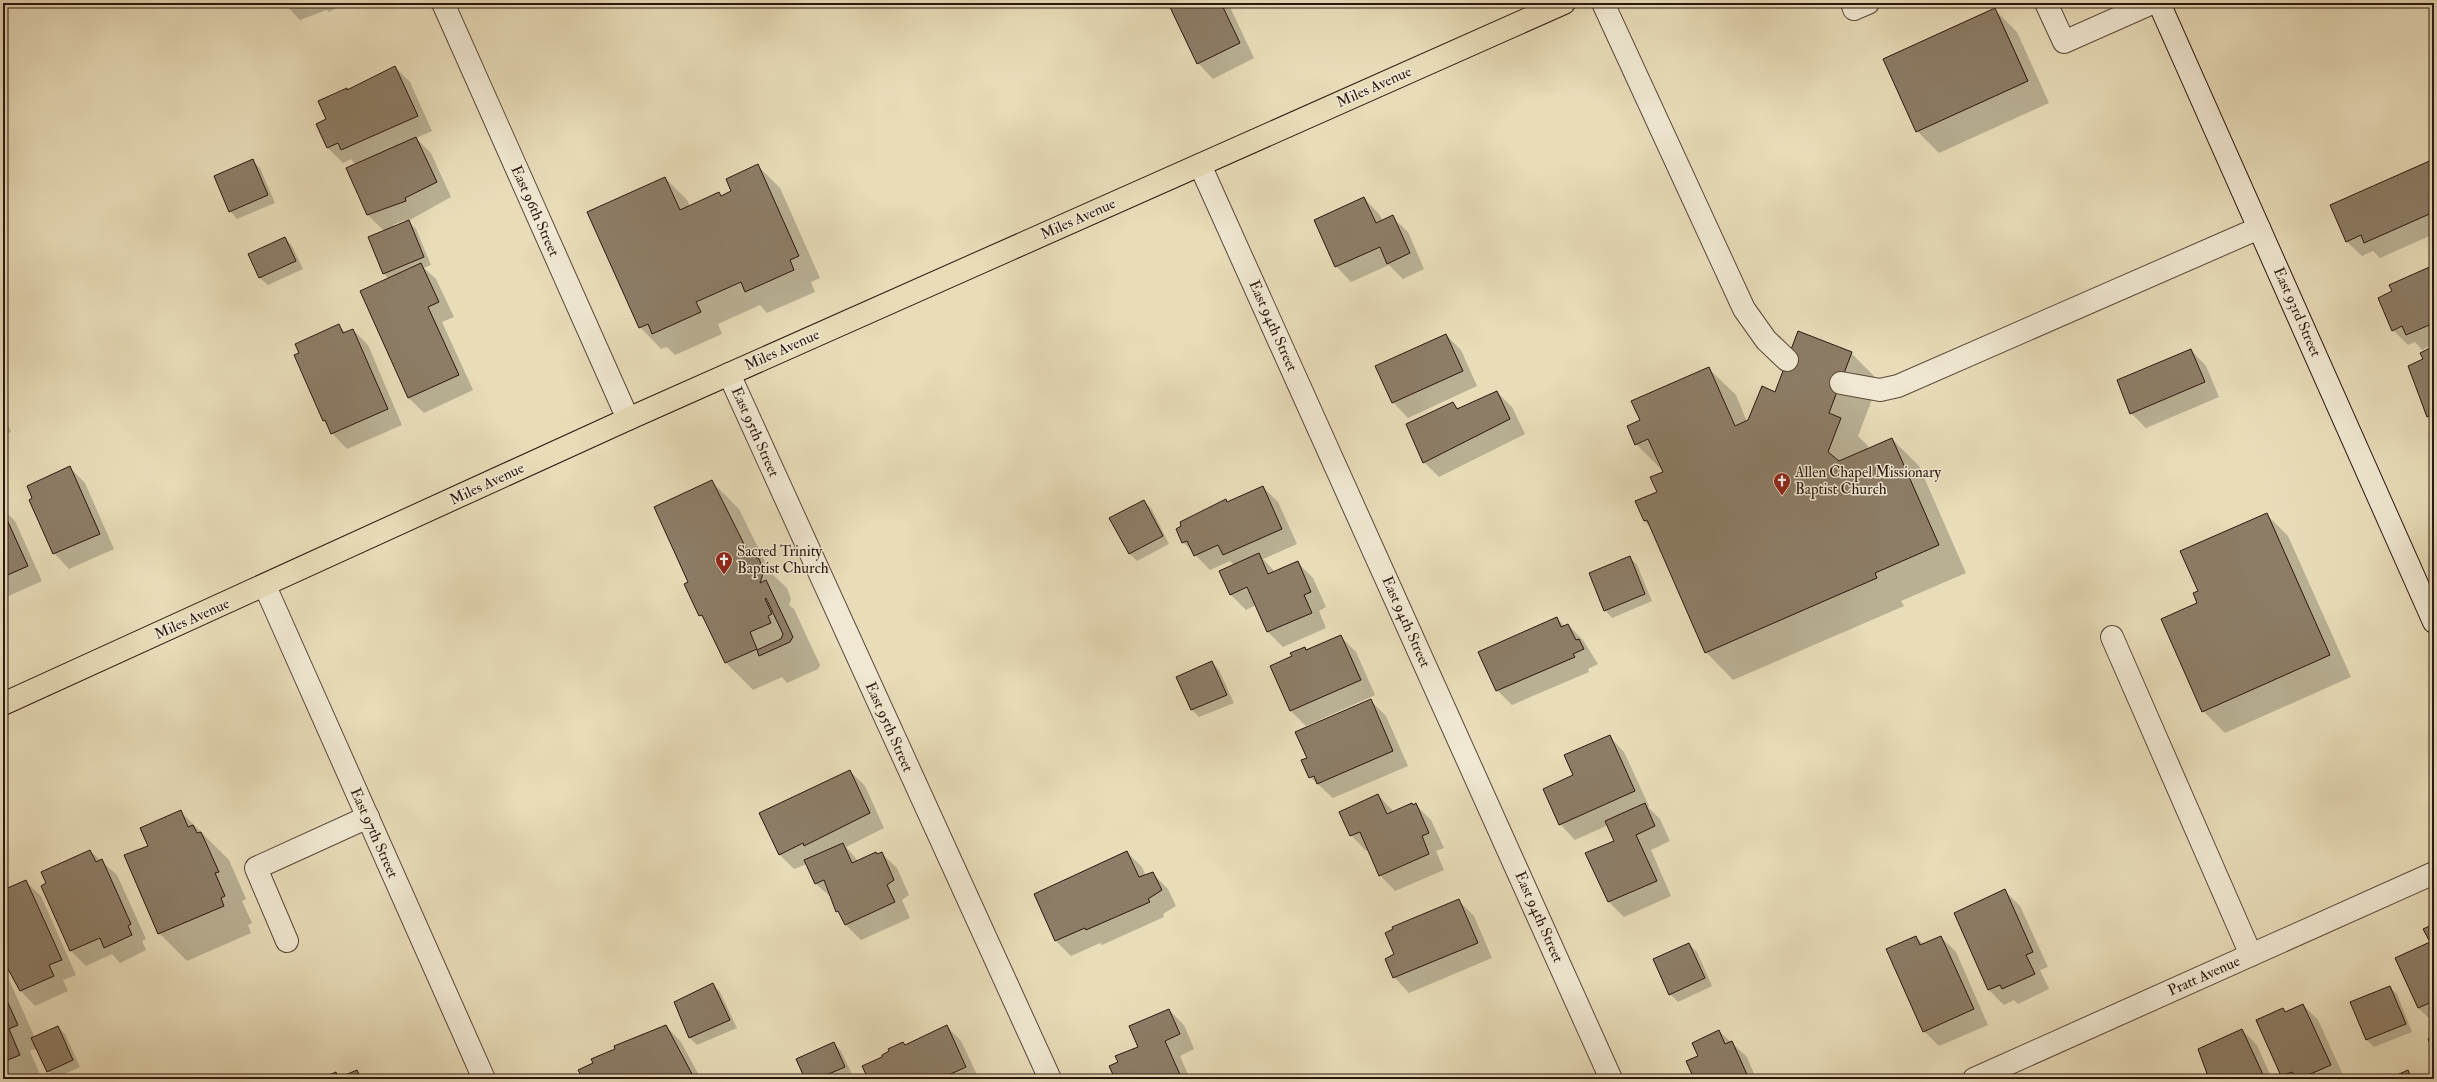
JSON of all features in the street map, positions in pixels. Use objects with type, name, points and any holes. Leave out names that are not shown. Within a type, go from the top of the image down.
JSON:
[{"type":"main road","name":"Miles Avenue","points":[[3,704],[265,586],[628,418],[1564,3]]},
{"type":"street","name":"East 96th Street","points":[[442,3],[628,418]]},
{"type":"street","points":[[1603,3],[1744,309],[1766,340],[1787,360]]},
{"type":"street","points":[[1852,3],[1854,9],[1868,3]]},
{"type":"street","points":[[2046,3],[2064,42],[2152,3]]},
{"type":"street","name":"East 93rd Street","points":[[2159,3],[2434,622]]},
{"type":"street","name":"East 94th Street","points":[[1200,164],[1611,1079]]},
{"type":"street","points":[[1841,383],[1880,390],[1898,386],[2259,228]]},
{"type":"street","name":"East 95th Street","points":[[729,374],[1050,1079]]},
{"type":"street","name":"East 97th Street","points":[[265,586],[484,1079]]},
{"type":"street","points":[[2112,637],[2251,954]]},
{"type":"street","points":[[287,941],[256,868],[368,817]]},
{"type":"street","name":"Pratt Avenue","points":[[1974,1079],[2434,873]]},
{"type":"building","points":[[1168,3],[1221,3],[1240,43],[1197,64]]},
{"type":"building","points":[[1995,8],[2028,81],[1916,132],[1883,59]]},
{"type":"building","points":[[395,66],[418,116],[341,150],[338,143],[327,148],[316,124],[326,119],[318,101],[347,88],[347,90]]},
{"type":"building","points":[[416,137],[437,182],[405,198],[406,201],[367,215],[346,168]]},
{"type":"building","points":[[253,159],[268,195],[229,212],[214,176]]},
{"type":"building","points":[[2434,159],[2434,212],[2364,243],[2361,235],[2346,242],[2330,205]]},
{"type":"building","points":[[758,164],[799,256],[790,260],[794,270],[745,292],[741,282],[696,302],[701,312],[652,334],[648,324],[639,328],[587,212],[665,177],[680,210],[719,192],[721,196],[731,191],[726,179]]},
{"type":"building","points":[[1364,197],[1376,223],[1393,215],[1410,253],[1387,264],[1380,247],[1335,267],[1314,220]]},
{"type":"building","points":[[409,220],[424,257],[383,274],[368,237]]},
{"type":"building","points":[[285,237],[296,261],[259,278],[248,254]]},
{"type":"building","points":[[421,263],[439,302],[428,307],[459,375],[408,398],[360,291]]},
{"type":"building","points":[[2434,265],[2434,323],[2406,335],[2402,326],[2392,331],[2378,298],[2392,291],[2389,285]]},
{"type":"building","points":[[339,324],[343,333],[353,329],[388,409],[331,434],[325,420],[323,421],[294,355],[299,353],[295,344]]},
{"type":"building","name":"Allen Chapel Missionary Baptist Church","points":[[1798,331],[1852,352],[1829,413],[1841,418],[1828,452],[1839,461],[1892,438],[1939,545],[1875,573],[1877,578],[1705,653],[1647,520],[1644,521],[1635,501],[1657,492],[1650,477],[1663,472],[1648,439],[1635,445],[1627,426],[1640,420],[1631,401],[1709,367],[1735,426],[1748,420],[1762,386],[1775,392]]},
{"type":"building","points":[[1446,334],[1463,371],[1392,403],[1375,366]]},
{"type":"building","points":[[2434,346],[2434,414],[2427,417],[2408,366],[2423,359],[2420,353]]},
{"type":"building","points":[[2191,349],[2205,382],[2130,414],[2117,380]]},
{"type":"building","points":[[1497,391],[1510,419],[1423,463],[1406,424],[1453,402],[1457,409]]},
{"type":"building","points":[[70,466],[100,534],[53,554],[29,500],[32,498],[27,486]]},
{"type":"building","name":"Sacred Trinity Baptist Church","points":[[712,480],[749,554],[759,559],[764,571],[760,583],[766,580],[793,637],[790,642],[759,656],[757,650],[781,639],[783,634],[766,598],[765,599],[772,614],[768,616],[771,623],[750,632],[757,649],[725,663],[702,615],[699,616],[684,584],[688,582],[654,507]]},
{"type":"building","points":[[1263,486],[1282,529],[1223,555],[1218,545],[1194,556],[1187,541],[1182,543],[1176,529],[1181,526],[1180,522],[1226,499],[1227,502]]},
{"type":"building","points":[[1144,500],[1163,536],[1129,554],[1109,518]]},
{"type":"building","points":[[3,511],[28,566],[3,577]]},
{"type":"building","points":[[2267,513],[2330,655],[2202,712],[2161,619],[2197,603],[2193,593],[2198,591],[2180,551]]},
{"type":"building","points":[[1259,553],[1268,574],[1298,561],[1311,592],[1304,595],[1312,613],[1267,632],[1247,587],[1230,595],[1219,571]]},
{"type":"building","points":[[1630,556],[1645,594],[1604,611],[1589,573]]},
{"type":"building","points":[[1557,617],[1561,627],[1568,624],[1576,640],[1579,639],[1584,649],[1573,654],[1575,657],[1496,691],[1478,652]]},
{"type":"building","points":[[1341,635],[1361,680],[1290,711],[1270,666],[1292,656],[1290,653],[1305,647],[1306,650]]},
{"type":"building","points":[[1212,661],[1227,695],[1191,710],[1176,677]]},
{"type":"building","points":[[1371,699],[1393,751],[1317,784],[1314,776],[1309,778],[1301,760],[1307,758],[1295,732]]},
{"type":"building","points":[[1610,735],[1635,791],[1559,825],[1543,789],[1573,775],[1564,755]]},
{"type":"building","points":[[850,770],[870,813],[804,846],[803,843],[779,855],[759,813]]},
{"type":"building","points":[[1378,794],[1387,814],[1412,803],[1413,805],[1416,803],[1429,833],[1422,836],[1429,854],[1379,876],[1360,832],[1350,836],[1339,812]]},
{"type":"building","points":[[1645,803],[1655,826],[1636,835],[1657,881],[1608,902],[1585,853],[1614,841],[1605,821]]},
{"type":"building","points":[[181,810],[188,827],[193,825],[197,833],[201,832],[219,872],[215,873],[225,896],[221,898],[224,906],[158,934],[124,855],[148,846],[140,828]]},
{"type":"building","points":[[843,843],[852,863],[876,852],[877,854],[882,852],[894,880],[887,885],[895,902],[845,925],[838,911],[836,912],[824,880],[815,884],[804,860]]},
{"type":"building","points":[[90,850],[96,862],[102,859],[131,924],[128,926],[132,935],[104,948],[100,938],[70,951],[41,886],[46,883],[41,872]]},
{"type":"building","points":[[1127,851],[1139,877],[1153,872],[1162,890],[1148,899],[1150,902],[1086,930],[1085,928],[1055,941],[1034,894]]},
{"type":"building","points":[[26,880],[62,960],[49,965],[54,976],[20,991],[3,960],[3,890]]},
{"type":"building","points":[[2005,889],[2033,952],[2026,955],[2035,974],[2002,989],[2000,985],[1988,990],[1954,913]]},
{"type":"building","points":[[1459,899],[1478,943],[1393,978],[1385,959],[1394,954],[1385,933],[1393,929],[1392,927]]},
{"type":"building","points":[[2434,924],[2434,1001],[2418,1008],[2395,958],[2430,942],[2423,929]]},
{"type":"building","points":[[1916,936],[1920,945],[1941,936],[1974,1009],[1923,1032],[1886,949]]},
{"type":"building","points":[[1689,943],[1705,978],[1669,995],[1653,959]]},
{"type":"building","points":[[713,983],[730,1020],[689,1038],[674,1002]]},
{"type":"building","points":[[2390,986],[2406,1024],[2366,1040],[2350,1002]]},
{"type":"building","points":[[3,992],[18,1025],[9,1029],[20,1055],[3,1062]]},
{"type":"building","points":[[2303,1004],[2331,1065],[2299,1079],[2295,1079],[2292,1072],[2281,1076],[2256,1020],[2283,1008],[2285,1012]]},
{"type":"building","points":[[1169,1009],[1180,1034],[1165,1041],[1182,1079],[1115,1079],[1109,1066],[1118,1062],[1115,1056],[1138,1047],[1129,1026]]},
{"type":"building","points":[[666,1025],[692,1074],[681,1079],[583,1079],[578,1070],[593,1063],[591,1059],[615,1049],[614,1046]]},
{"type":"building","points":[[947,1025],[966,1067],[940,1079],[868,1079],[862,1066],[882,1057],[882,1055],[889,1051],[888,1049],[903,1042],[905,1045]]},
{"type":"building","points":[[58,1026],[73,1060],[47,1072],[31,1038]]},
{"type":"building","points":[[2242,1029],[2265,1079],[2209,1079],[2198,1049]]},
{"type":"building","points":[[1719,1030],[1725,1044],[1732,1041],[1749,1079],[1694,1079],[1686,1061],[1698,1056],[1692,1043]]},
{"type":"building","points":[[2434,1036],[2434,1052],[2428,1039]]},
{"type":"building","points":[[834,1042],[845,1067],[817,1079],[805,1079],[796,1059]]},
{"type":"building","points":[[357,1070],[361,1079],[320,1079],[336,1072],[338,1078]]},
{"type":"building","points":[[2408,1070],[2412,1079],[2388,1079]]},
{"type":"place","name":"Allen Chapel Missionary Baptist Church","points":[[1782,496]]},
{"type":"place","name":"Sacred Trinity Baptist Church","points":[[724,575]]}]
